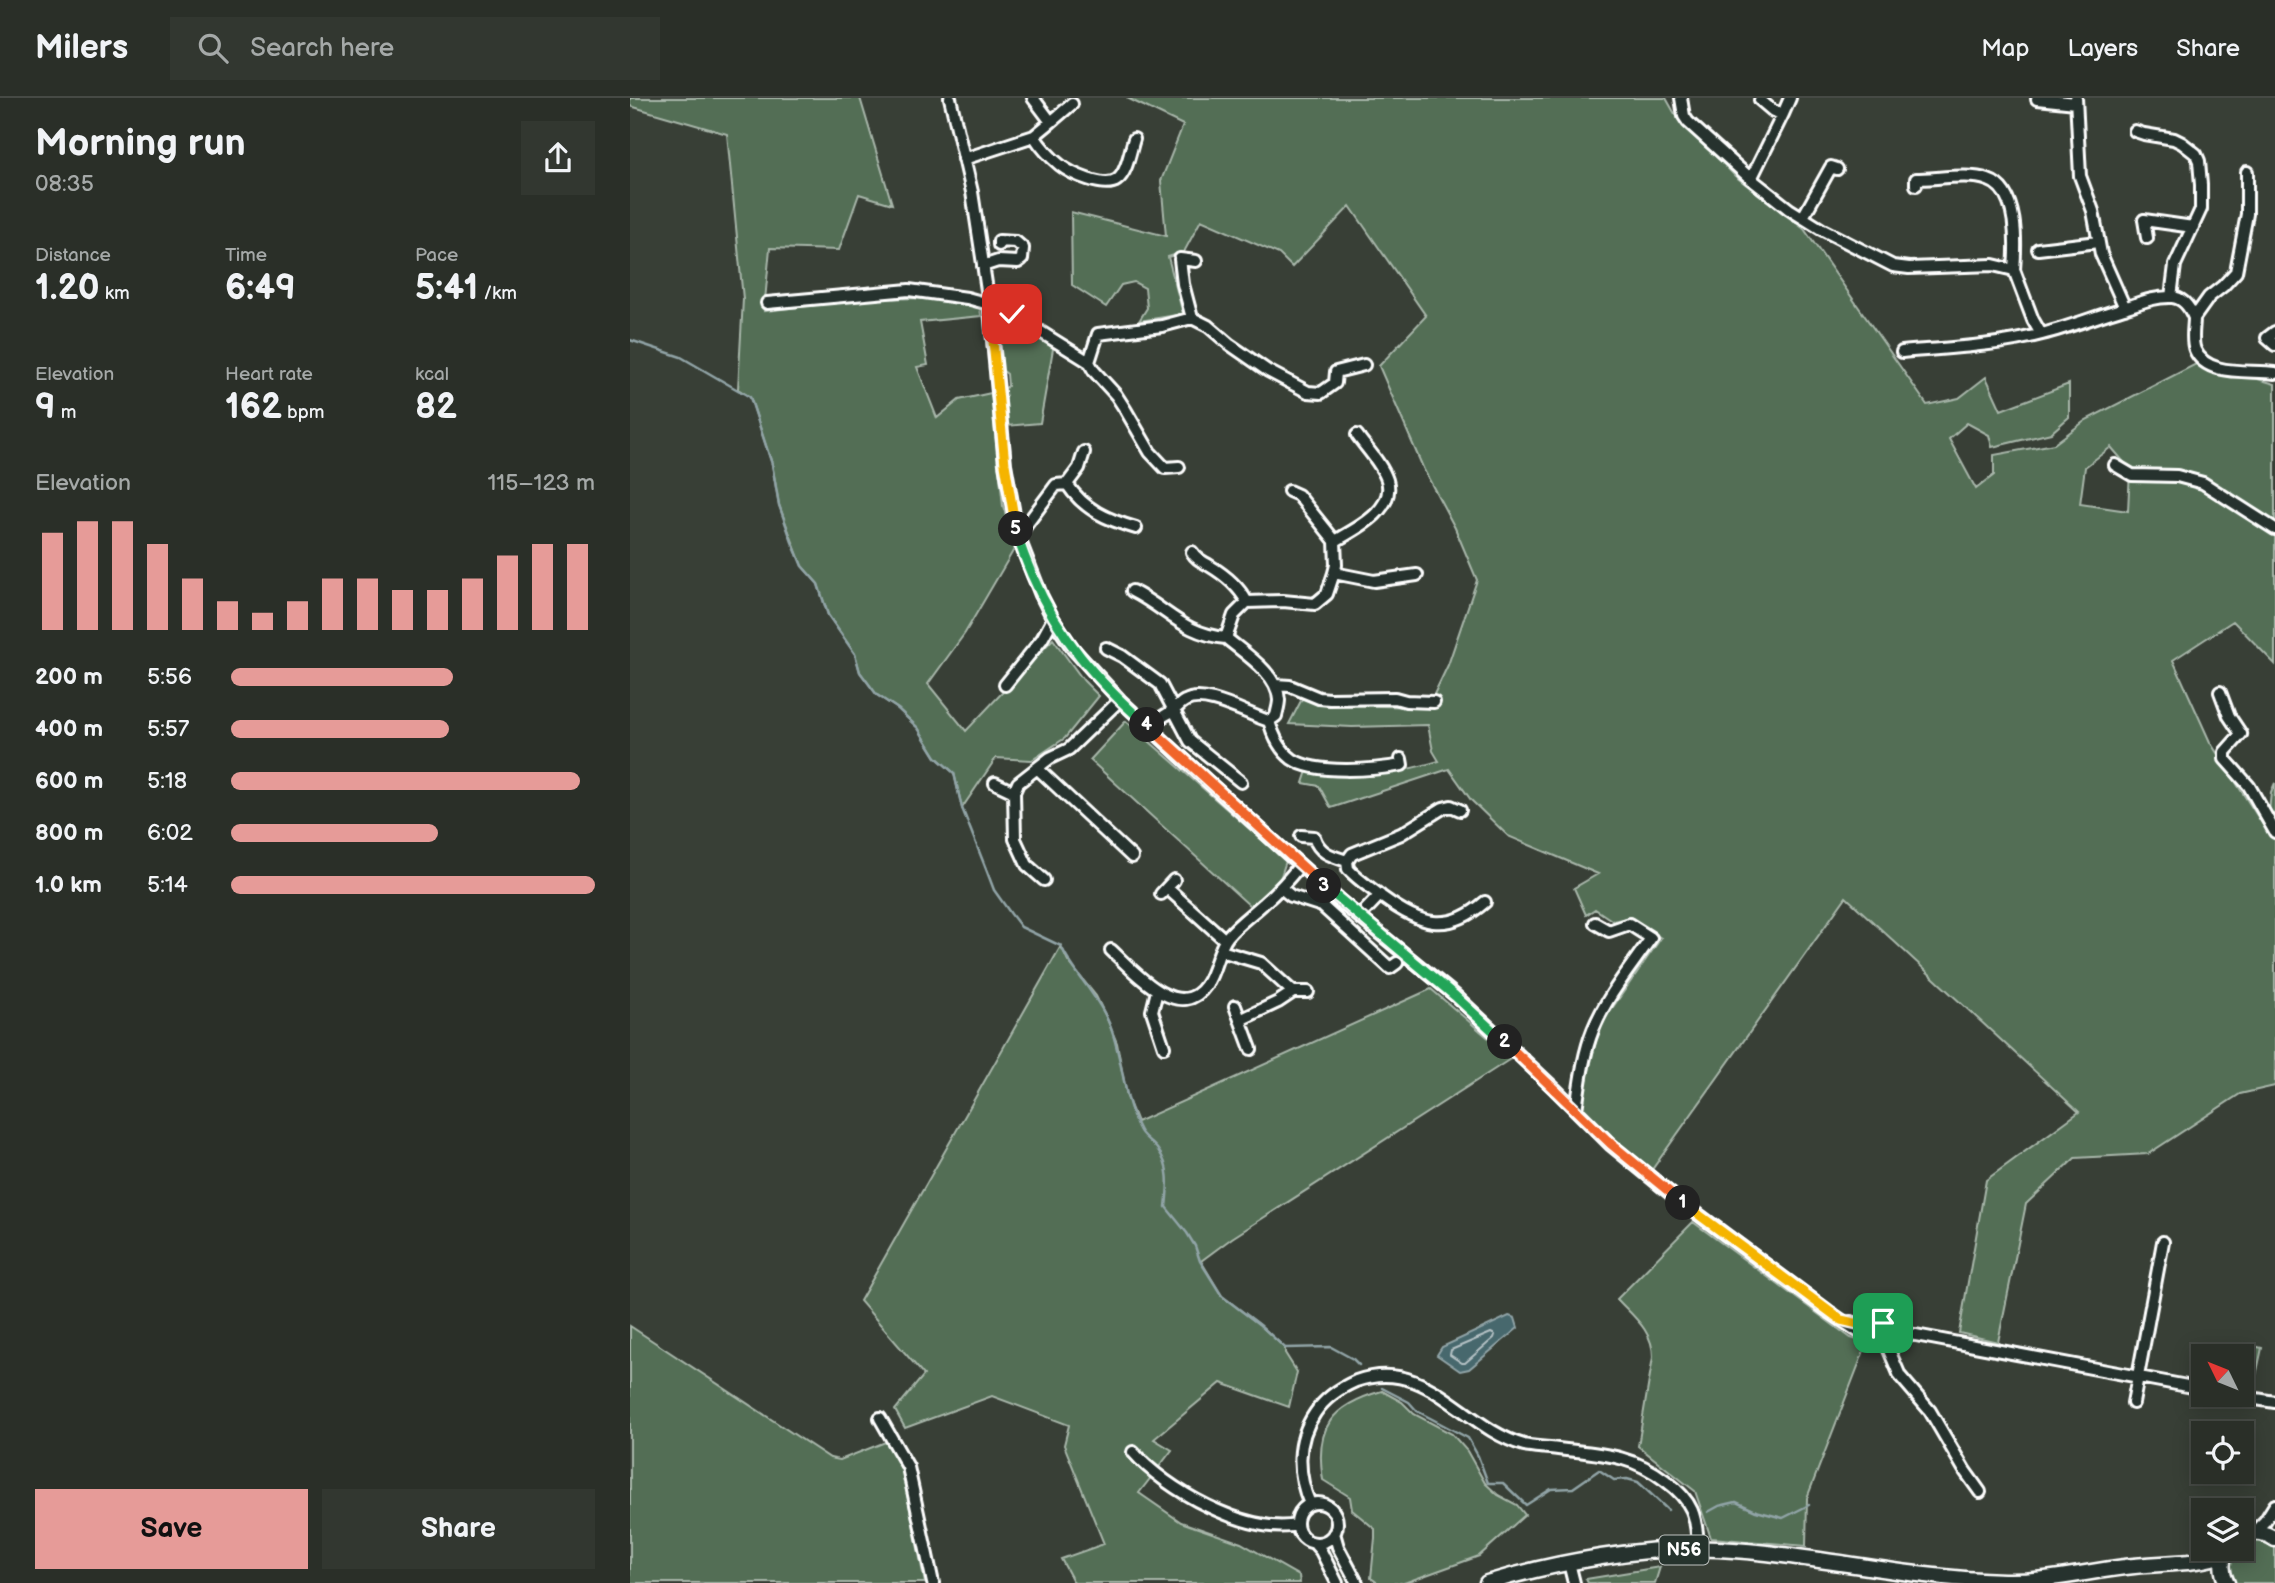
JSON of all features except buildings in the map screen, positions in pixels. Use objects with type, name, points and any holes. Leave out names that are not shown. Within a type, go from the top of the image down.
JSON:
[{"type":"main road","points":[[2254,1534],[2263,1533],[2275,1539]]},
{"type":"main road","name":"N56","points":[[1487,1583],[1569,1563],[1636,1553],[1698,1549],[1773,1553],[1921,1574],[2005,1581],[2195,1562],[2226,1582]]},
{"type":"main road","name":"N56","points":[[2223,1561],[2226,1582]]},
{"type":"street","points":[[950,98],[984,266],[1005,464],[1018,536],[1053,619],[1073,649],[1120,700],[1300,865],[1455,996],[1611,1144],[1671,1194],[1856,1330],[1893,1339],[2191,1387]]},
{"type":"street","points":[[1681,98],[1684,116],[1688,122],[1751,179],[1789,209],[1845,242],[1900,268],[1993,265],[2014,271]]},
{"type":"street","points":[[1751,179],[1790,98]]},
{"type":"street","points":[[2035,111],[2037,98],[2076,101],[2080,176],[2093,211],[2098,242],[2108,272],[2125,308]]},
{"type":"street","points":[[1035,99],[1051,122]]},
{"type":"street","points":[[1759,102],[1783,114]]},
{"type":"street","points":[[964,159],[1034,136],[1072,104]]},
{"type":"street","points":[[2135,131],[2144,135],[2174,139],[2196,154],[2200,173],[2201,209],[2175,265],[2171,297]]},
{"type":"street","points":[[1034,136],[1062,167],[1109,184],[1119,178],[1135,139]]},
{"type":"street","points":[[1115,153],[1128,157]]},
{"type":"street","points":[[1802,217],[1831,166],[1837,169]]},
{"type":"street","points":[[2194,318],[2209,297],[2231,279],[2235,272],[2247,214],[2248,172]]},
{"type":"street","points":[[1916,184],[1916,179],[1978,178],[1990,180],[1997,185],[2009,202],[2013,214],[2014,271],[2041,334]]},
{"type":"street","points":[[2147,238],[2144,220],[2193,227]]},
{"type":"street","points":[[984,266],[998,261],[1022,265],[1020,244],[999,241],[999,245]]},
{"type":"street","points":[[2038,249],[2098,242]]},
{"type":"street","points":[[1192,318],[1182,284],[1181,259],[1196,261]]},
{"type":"street","points":[[767,303],[909,290],[967,298],[1002,310],[1089,362],[1116,395],[1150,452],[1165,468],[1179,467]]},
{"type":"street","points":[[1902,352],[2011,341],[2147,301],[2171,297],[2190,307],[2194,318],[2195,350],[2208,366],[2222,370],[2275,373]]},
{"type":"street","points":[[1089,362],[1098,334],[1162,326],[1192,318],[1208,326],[1268,371],[1308,392],[1321,393],[1335,383],[1336,372],[1364,365]]},
{"type":"street","points":[[2275,332],[2267,338],[2275,345]]},
{"type":"street","points":[[1335,541],[1376,515],[1385,504],[1389,490],[1381,468],[1357,435]]},
{"type":"street","points":[[1018,536],[1056,485],[1067,484],[1079,468],[1084,452]]},
{"type":"street","points":[[2115,465],[2132,475],[2177,476],[2203,483],[2275,529]]},
{"type":"street","points":[[1067,484],[1094,512],[1107,520],[1136,528]]},
{"type":"street","points":[[1226,638],[1234,615],[1247,602],[1315,604],[1327,594],[1336,565],[1335,541],[1298,495],[1289,491]]},
{"type":"street","points":[[1192,552],[1198,561],[1208,564],[1232,582],[1247,602]]},
{"type":"street","points":[[1334,573],[1374,581],[1417,575]]},
{"type":"street","points":[[1132,592],[1155,604],[1184,627],[1226,638],[1262,670],[1276,685],[1279,700],[1276,716],[1269,721]]},
{"type":"street","points":[[1005,685],[1018,660],[1042,639],[1053,619]]},
{"type":"street","points":[[1106,648],[1122,656],[1160,684],[1190,741],[1241,782]]},
{"type":"street","points":[[1276,685],[1290,686],[1319,698],[1395,698],[1434,702]]},
{"type":"street","points":[[2220,692],[2241,734],[2225,752],[2225,760],[2249,786],[2275,832]]},
{"type":"street","points":[[1153,729],[1158,719],[1174,711],[1185,701],[1195,697],[1207,698],[1269,721],[1283,749],[1295,761],[1326,768],[1360,770],[1402,765],[1401,760]]},
{"type":"street","points":[[1044,880],[1027,865],[1015,839],[1014,792],[1018,783],[1069,749],[1120,700]]},
{"type":"street","points":[[1037,768],[1132,857]]},
{"type":"street","points":[[995,783],[1014,792]]},
{"type":"street","points":[[1460,810],[1451,806],[1443,808],[1413,828],[1352,854],[1347,862],[1348,869],[1417,925],[1464,918],[1485,902]]},
{"type":"street","points":[[1301,836],[1314,837],[1317,848],[1347,862]]},
{"type":"street","points":[[1111,949],[1157,991],[1168,997],[1185,999],[1197,995],[1206,985],[1223,945],[1235,928],[1281,888],[1300,865]]},
{"type":"street","points":[[1167,887],[1223,945],[1261,963],[1293,992]]},
{"type":"street","points":[[1281,888],[1292,896],[1322,906],[1391,968],[1396,963]]},
{"type":"street","points":[[1360,916],[1380,895]]},
{"type":"street","points":[[1576,1110],[1581,1073],[1592,1031],[1607,1001],[1651,938],[1629,924],[1609,931],[1595,923]]},
{"type":"street","points":[[1157,991],[1152,1011],[1164,1047]]},
{"type":"street","points":[[1240,1020],[1293,992],[1308,992]]},
{"type":"street","points":[[1235,1006],[1251,1049]]},
{"type":"street","points":[[2133,1404],[2163,1242]]},
{"type":"street","points":[[1841,1320],[1863,1325],[1883,1323],[1890,1319],[1898,1320],[1904,1325],[1893,1339],[1893,1361],[1900,1376],[1930,1411],[1980,1492]]},
{"type":"street","points":[[1883,1323],[1880,1331],[1893,1339]]},
{"type":"street","points":[[1310,1504],[1302,1477],[1300,1447],[1317,1409],[1335,1392],[1367,1378],[1410,1378],[1504,1437],[1524,1445],[1622,1458],[1647,1468],[1678,1490],[1693,1510],[1698,1549]]},
{"type":"street","points":[[2254,1400],[2273,1404]]},
{"type":"street","points":[[880,1418],[908,1467],[933,1583]]},
{"type":"street","points":[[1133,1452],[1167,1483],[1220,1511],[1258,1524],[1297,1525]]},
{"type":"street","points":[[1337,1583],[1321,1551],[1314,1543],[1302,1537],[1297,1525],[1300,1512],[1310,1504],[1323,1504],[1333,1512],[1338,1547],[1357,1583]]},
{"type":"street","points":[[2254,1529],[2275,1510]]},
{"type":"street","points":[[1314,1543],[1326,1541],[1334,1532]]},
{"type":"street","points":[[1569,1563],[1574,1583]]},
{"type":"green space","points":[[630,98],[860,98],[892,204],[859,194],[839,250],[770,248],[764,311],[867,299],[924,298],[980,307],[981,316],[920,322],[928,365],[917,367],[937,418],[959,400],[991,393],[1003,506],[1016,546],[965,633],[928,684],[966,731],[1053,639],[1084,681],[1099,696],[1065,738],[1032,760],[996,758],[962,808],[954,773],[936,757],[918,728],[898,709],[877,695],[860,672],[855,654],[828,615],[818,584],[802,566],[779,505],[772,464],[750,397],[738,389],[743,299],[727,134],[630,106]]},
{"type":"green space","points":[[1127,98],[1666,98],[1675,114],[1735,176],[1804,229],[1927,405],[1959,398],[1986,377],[2001,410],[2069,384],[2069,417],[2051,433],[1992,447],[1989,435],[1967,423],[1949,439],[1976,489],[1994,475],[1994,455],[2054,444],[2086,420],[2196,364],[2220,375],[2244,375],[2275,384],[2275,664],[2233,621],[2173,660],[2210,742],[2267,831],[2271,792],[2275,783],[2275,1086],[2240,1094],[2148,1154],[2075,1158],[2026,1204],[1998,1342],[1959,1333],[1986,1180],[2079,1112],[1846,897],[1651,1171],[1581,1107],[1599,1027],[1661,938],[1630,917],[1613,921],[1595,909],[1586,915],[1574,888],[1598,874],[1508,836],[1471,800],[1449,769],[1331,808],[1319,786],[1303,783],[1307,771],[1368,776],[1439,761],[1433,751],[1428,725],[1352,727],[1289,724],[1303,697],[1331,705],[1428,707],[1448,665],[1477,580],[1455,528],[1424,470],[1379,366],[1426,316],[1350,206],[1292,267],[1279,254],[1201,220],[1184,252],[1168,257],[1183,314],[1139,321],[1147,308],[1145,288],[1134,282],[1121,285],[1106,307],[1072,285],[1071,212],[1166,236],[1161,181],[1183,125]],"holes":[[[2111,447],[2130,469],[2128,511],[2080,504],[2085,467]]]},
{"type":"green space","points":[[995,315],[1018,320],[1054,343],[1040,423],[1006,426],[1003,390],[1008,386],[1007,374],[1002,370]]},
{"type":"green space","points":[[1126,721],[1286,861],[1279,882],[1251,907],[1090,760]]},
{"type":"green space","points":[[1061,946],[1068,961],[1096,996],[1107,1019],[1117,1043],[1127,1097],[1137,1122],[1431,989],[1512,1058],[1232,1238],[1201,1261],[1222,1296],[1285,1348],[1285,1353],[1297,1372],[1289,1407],[1221,1383],[1154,1439],[1172,1450],[1139,1493],[1181,1522],[1241,1543],[1299,1576],[1300,1583],[1074,1583],[1061,1559],[1104,1544],[1064,1445],[1069,1425],[992,1396],[905,1428],[895,1410],[924,1375],[860,1301]]},
{"type":"green space","points":[[1693,1222],[1851,1338],[1867,1343],[1807,1498],[1806,1546],[1711,1538],[1695,1491],[1638,1446],[1653,1357],[1652,1348],[1641,1325],[1617,1299]]},
{"type":"green space","points":[[630,1326],[830,1458],[840,1460],[888,1441],[902,1470],[925,1583],[630,1583]]},
{"type":"green space","points":[[2254,1346],[2262,1348],[2254,1380]]},
{"type":"green space","points":[[1382,1391],[1402,1402],[1414,1414],[1452,1434],[1467,1451],[1485,1483],[1498,1495],[1517,1505],[1525,1515],[1479,1556],[1404,1583],[1378,1583],[1371,1578],[1375,1529],[1352,1510],[1350,1497],[1323,1480],[1321,1446],[1330,1421],[1350,1403]]},
{"type":"green space","points":[[2254,1539],[2275,1546],[2275,1583],[2234,1583],[2230,1575],[2230,1561],[2254,1561]]},
{"type":"green space","points":[[1660,1567],[1655,1583],[1588,1583],[1586,1579]]},
{"type":"water","points":[[1509,1316],[1515,1318],[1518,1328],[1469,1369],[1460,1371],[1437,1355],[1442,1347]]},
{"type":"waterway","points":[[630,340],[681,357],[750,397],[772,464],[779,505],[802,566],[818,584],[828,615],[855,654],[860,672],[877,695],[898,709],[918,728],[936,757],[954,773],[962,808],[994,890],[1021,927],[1061,946],[1104,1013],[1114,1036],[1134,1119],[1165,1163],[1168,1178],[1166,1207],[1187,1233],[1200,1261],[1222,1296],[1285,1348],[1331,1347],[1359,1365]]},
{"type":"waterway","points":[[1382,1388],[1409,1402],[1417,1411],[1468,1438],[1488,1483],[1503,1483],[1526,1505],[1551,1489],[1573,1488],[1599,1470],[1614,1480],[1638,1482],[1668,1510]]},
{"type":"waterway","points":[[1708,1512],[1736,1502],[1783,1518],[1809,1505]]},
{"type":"route","points":[[1012,314],[1002,310],[990,310],[1005,464],[1018,536],[1053,619],[1088,667],[1120,700],[1340,902],[1455,996],[1611,1144],[1671,1194],[1841,1320],[1863,1325],[1883,1323]]}]
